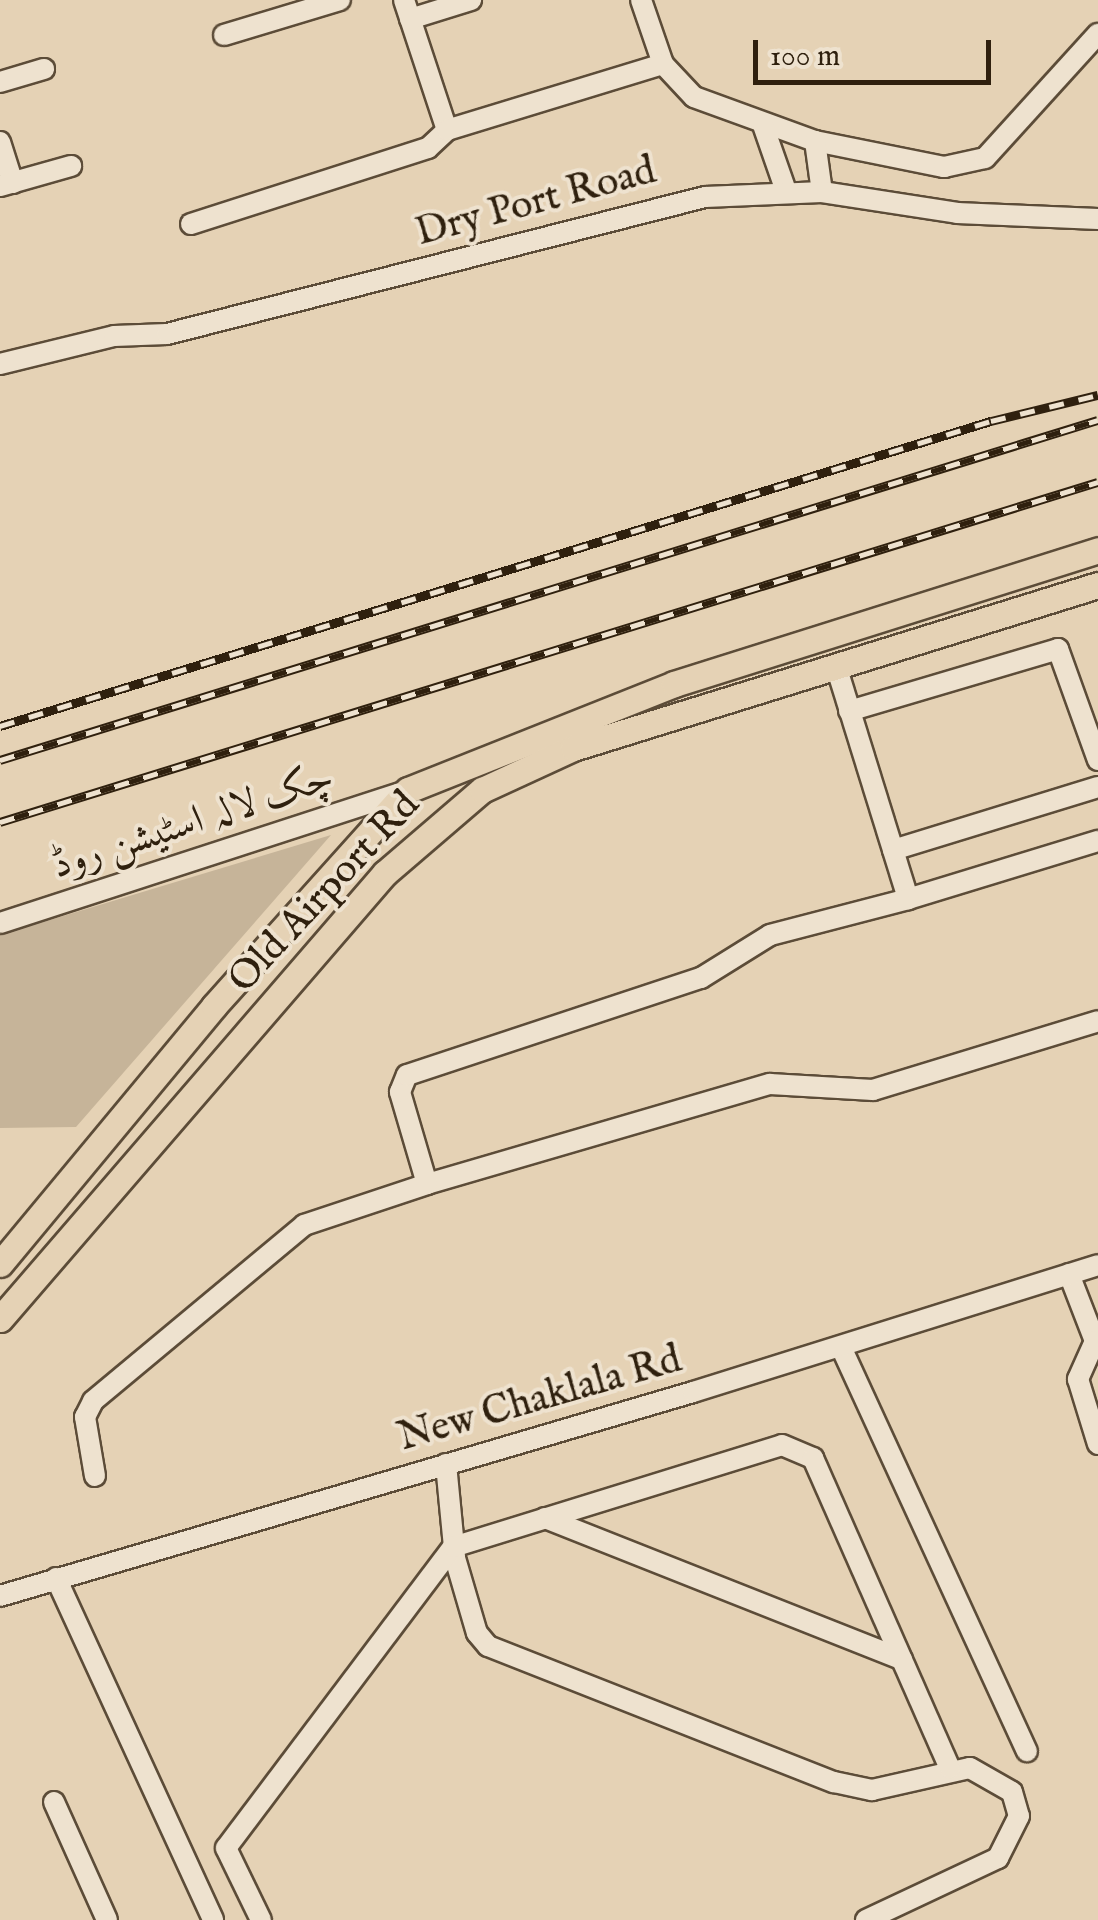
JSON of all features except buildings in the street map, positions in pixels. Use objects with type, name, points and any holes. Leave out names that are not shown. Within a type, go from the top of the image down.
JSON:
[{"type":"main road","name":"Old Airport Rd","points":[[0,1264],[214,1006],[408,790],[456,766],[674,684],[1098,550]]},
{"type":"main road","name":"Old Airport Rd","points":[[0,1319],[385,873],[482,790],[573,748],[1098,585]]},
{"type":"main road","points":[[456,766],[438,786],[438,797],[447,801],[482,790]]},
{"type":"main road","points":[[365,837],[383,826],[396,828],[399,846],[385,873]]},
{"type":"street","points":[[224,35],[340,0]]},
{"type":"street","points":[[447,130],[407,10],[471,0]]},
{"type":"street","points":[[642,0],[663,64],[694,97],[815,141],[944,167],[985,158],[1098,34]]},
{"type":"street","points":[[190,224],[428,148],[447,130],[663,64]]},
{"type":"street","points":[[0,82],[44,69]]},
{"type":"street","points":[[763,125],[786,192]]},
{"type":"street","points":[[815,141],[822,192]]},
{"type":"street","points":[[0,142],[6,185],[71,166]]},
{"type":"street","name":"Dry Port Road","points":[[2,357],[114,336],[167,334],[633,210],[786,192],[822,192],[957,213],[1098,219]]},
{"type":"street","points":[[850,711],[1058,649],[1098,760]]},
{"type":"street","points":[[836,669],[908,899]]},
{"type":"street","points":[[892,850],[1098,786]]},
{"type":"street","name":"چک لالہ اسٹیشن روڈ","points":[[0,922],[408,790]]},
{"type":"street","points":[[427,1184],[400,1092],[407,1075],[701,978],[770,935],[908,899],[1098,841]]},
{"type":"street","points":[[94,1476],[85,1418],[93,1401],[304,1225],[427,1184],[770,1084],[873,1090],[1098,1021]]},
{"type":"street","name":"New Chaklala Rd","points":[[0,1596],[841,1347],[1098,1265]]},
{"type":"street","points":[[1069,1274],[1096,1340],[1078,1379],[1098,1444]]},
{"type":"street","points":[[841,1347],[1028,1750]]},
{"type":"street","points":[[261,1920],[226,1848],[453,1547],[795,1446],[813,1458],[950,1768]]},
{"type":"street","points":[[446,1464],[453,1547],[477,1632],[488,1646],[834,1782],[872,1790],[950,1768],[993,1776],[1012,1792],[1019,1816],[1014,1838],[998,1858],[866,1920]]},
{"type":"street","points":[[545,1518],[902,1659]]},
{"type":"street","points":[[56,1578],[214,1920]]},
{"type":"street","points":[[54,1802],[107,1920]]},
{"type":"shaded area","points":[[331,835],[76,1127],[0,1128],[0,935]]},
{"type":"railway","points":[[0,726],[991,421],[1098,395]]},
{"type":"railway","points":[[0,760],[1098,420]]},
{"type":"railway","points":[[0,822],[1098,482]]}]
